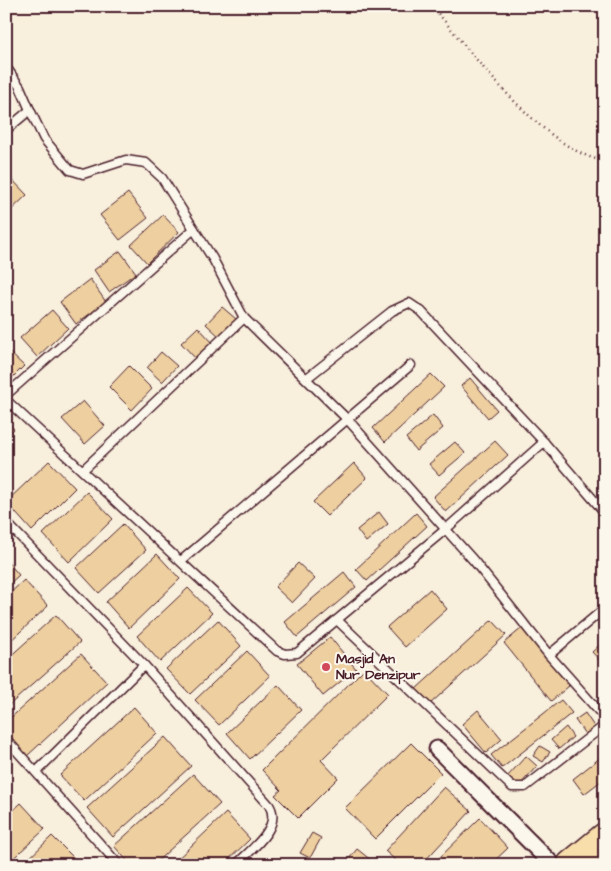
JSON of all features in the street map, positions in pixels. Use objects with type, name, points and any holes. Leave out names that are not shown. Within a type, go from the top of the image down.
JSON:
[{"type":"highway","points":[[571,865],[605,836]]},
{"type":"street","points":[[438,749],[553,865]]},
{"type":"lane","points":[[6,67],[20,88],[44,140],[70,170],[83,174],[126,160],[146,163],[162,178],[213,259],[244,318],[348,420],[446,529],[549,655],[605,718]]},
{"type":"lane","points":[[6,130],[30,110]]},
{"type":"lane","points":[[6,395],[194,229]]},
{"type":"lane","points":[[307,378],[392,311],[401,305],[409,303],[421,311],[544,442],[605,513]]},
{"type":"lane","points":[[83,470],[244,318]]},
{"type":"lane","points":[[182,560],[411,365]]},
{"type":"lane","points":[[6,400],[182,560],[277,651],[285,654],[297,653],[446,529],[544,442]]},
{"type":"lane","points":[[6,522],[144,665],[274,812],[271,828],[236,865]]},
{"type":"lane","points":[[549,655],[605,608]]},
{"type":"lane","points":[[337,620],[512,787],[524,787],[605,725]]},
{"type":"lane","points":[[36,772],[144,665]]},
{"type":"lane","points":[[6,739],[119,865]]},
{"type":"path","points":[[432,6],[484,67],[552,136],[582,155],[605,160]]},
{"type":"building","points":[[6,173],[27,195],[7,214],[6,213]]},
{"type":"building","points":[[128,193],[148,218],[120,240],[100,215]]},
{"type":"building","points":[[163,215],[179,232],[147,263],[131,245]]},
{"type":"building","points":[[120,251],[136,273],[109,292],[94,270]]},
{"type":"building","points":[[90,279],[106,302],[76,324],[60,302]]},
{"type":"building","points":[[222,307],[236,319],[220,337],[206,324]]},
{"type":"building","points":[[52,310],[68,328],[37,357],[20,338]]},
{"type":"building","points":[[198,327],[213,343],[196,359],[181,343]]},
{"type":"building","points":[[8,351],[24,366],[6,384],[6,353]]},
{"type":"building","points":[[161,352],[177,366],[162,382],[147,368]]},
{"type":"building","points":[[129,366],[152,389],[132,410],[109,387]]},
{"type":"building","points":[[431,374],[444,387],[385,442],[373,428]]},
{"type":"building","points":[[470,378],[497,410],[488,418],[461,386]]},
{"type":"building","points":[[83,401],[105,426],[85,444],[62,419]]},
{"type":"building","points":[[433,415],[443,428],[416,451],[406,438]]},
{"type":"building","points":[[6,421],[14,429],[6,437]]},
{"type":"building","points":[[495,441],[508,455],[446,512],[433,497]]},
{"type":"building","points":[[455,442],[465,453],[439,475],[429,464]]},
{"type":"building","points":[[49,461],[75,488],[32,531],[6,502]]},
{"type":"building","points":[[354,463],[367,478],[327,516],[313,502]]},
{"type":"building","points":[[87,492],[113,519],[69,562],[43,534]]},
{"type":"building","points":[[379,512],[388,524],[366,542],[357,530]]},
{"type":"building","points":[[416,513],[427,526],[367,581],[356,569]]},
{"type":"building","points":[[123,524],[146,550],[99,593],[76,568]]},
{"type":"building","points":[[157,554],[180,579],[129,628],[106,602]]},
{"type":"building","points":[[6,560],[19,575],[6,587]]},
{"type":"building","points":[[298,563],[315,579],[292,603],[275,587]]},
{"type":"building","points":[[344,572],[356,587],[297,637],[285,622]]},
{"type":"building","points":[[24,580],[48,606],[6,645],[6,597]]},
{"type":"building","points":[[188,588],[212,613],[160,662],[137,636]]},
{"type":"building","points":[[430,589],[447,609],[405,647],[387,627]]},
{"type":"building","points":[[56,615],[80,642],[6,708],[6,660]]},
{"type":"building","points":[[218,620],[241,646],[190,694],[166,669]]},
{"type":"building","points":[[492,620],[506,635],[430,704],[416,689]]},
{"type":"building","points":[[522,628],[569,686],[551,701],[504,643]]},
{"type":"building","name":"Masjid An Nur Denzipur","points":[[330,637],[356,669],[323,696],[297,664]]},
{"type":"building","points":[[605,640],[605,665],[604,665],[592,652]]},
{"type":"building","points":[[247,651],[270,676],[219,725],[195,700]]},
{"type":"building","points":[[81,654],[107,682],[27,756],[6,733],[6,722]]},
{"type":"building","points":[[364,669],[388,694],[321,760],[338,778],[298,818],[275,795],[281,790],[262,770]]},
{"type":"building","points":[[278,685],[301,710],[250,759],[227,733]]},
{"type":"building","points":[[561,700],[572,713],[502,768],[491,755]]},
{"type":"building","points":[[134,707],[157,733],[84,801],[60,775]]},
{"type":"building","points":[[478,710],[502,739],[486,753],[462,724]]},
{"type":"building","points":[[585,713],[595,728],[585,734],[575,720]]},
{"type":"building","points":[[566,727],[573,737],[559,749],[551,740]]},
{"type":"building","points":[[165,737],[191,766],[113,837],[87,808]]},
{"type":"building","points":[[411,743],[441,773],[375,839],[345,808]]},
{"type":"building","points":[[540,746],[550,752],[543,762],[533,756]]},
{"type":"building","points":[[605,754],[605,778],[584,794],[573,779]]},
{"type":"building","points":[[526,756],[537,766],[518,787],[507,777]]},
{"type":"building","points":[[193,774],[220,804],[153,865],[131,865],[114,846]]},
{"type":"building","points":[[444,787],[471,811],[421,865],[401,865],[385,851]]},
{"type":"building","points":[[6,794],[13,801],[6,808]]},
{"type":"building","points":[[21,803],[45,829],[6,865],[6,817]]},
{"type":"building","points":[[226,813],[250,839],[223,865],[171,865]]},
{"type":"building","points":[[480,818],[508,848],[490,865],[432,865]]},
{"type":"building","points":[[312,833],[321,838],[310,858],[300,853]]},
{"type":"building","points":[[52,836],[77,861],[73,865],[22,865]]},
{"type":"building","points":[[357,849],[377,865],[344,865]]},
{"type":"place","name":"Masjid An Nur Denzipur","points":[[326,667]]}]
